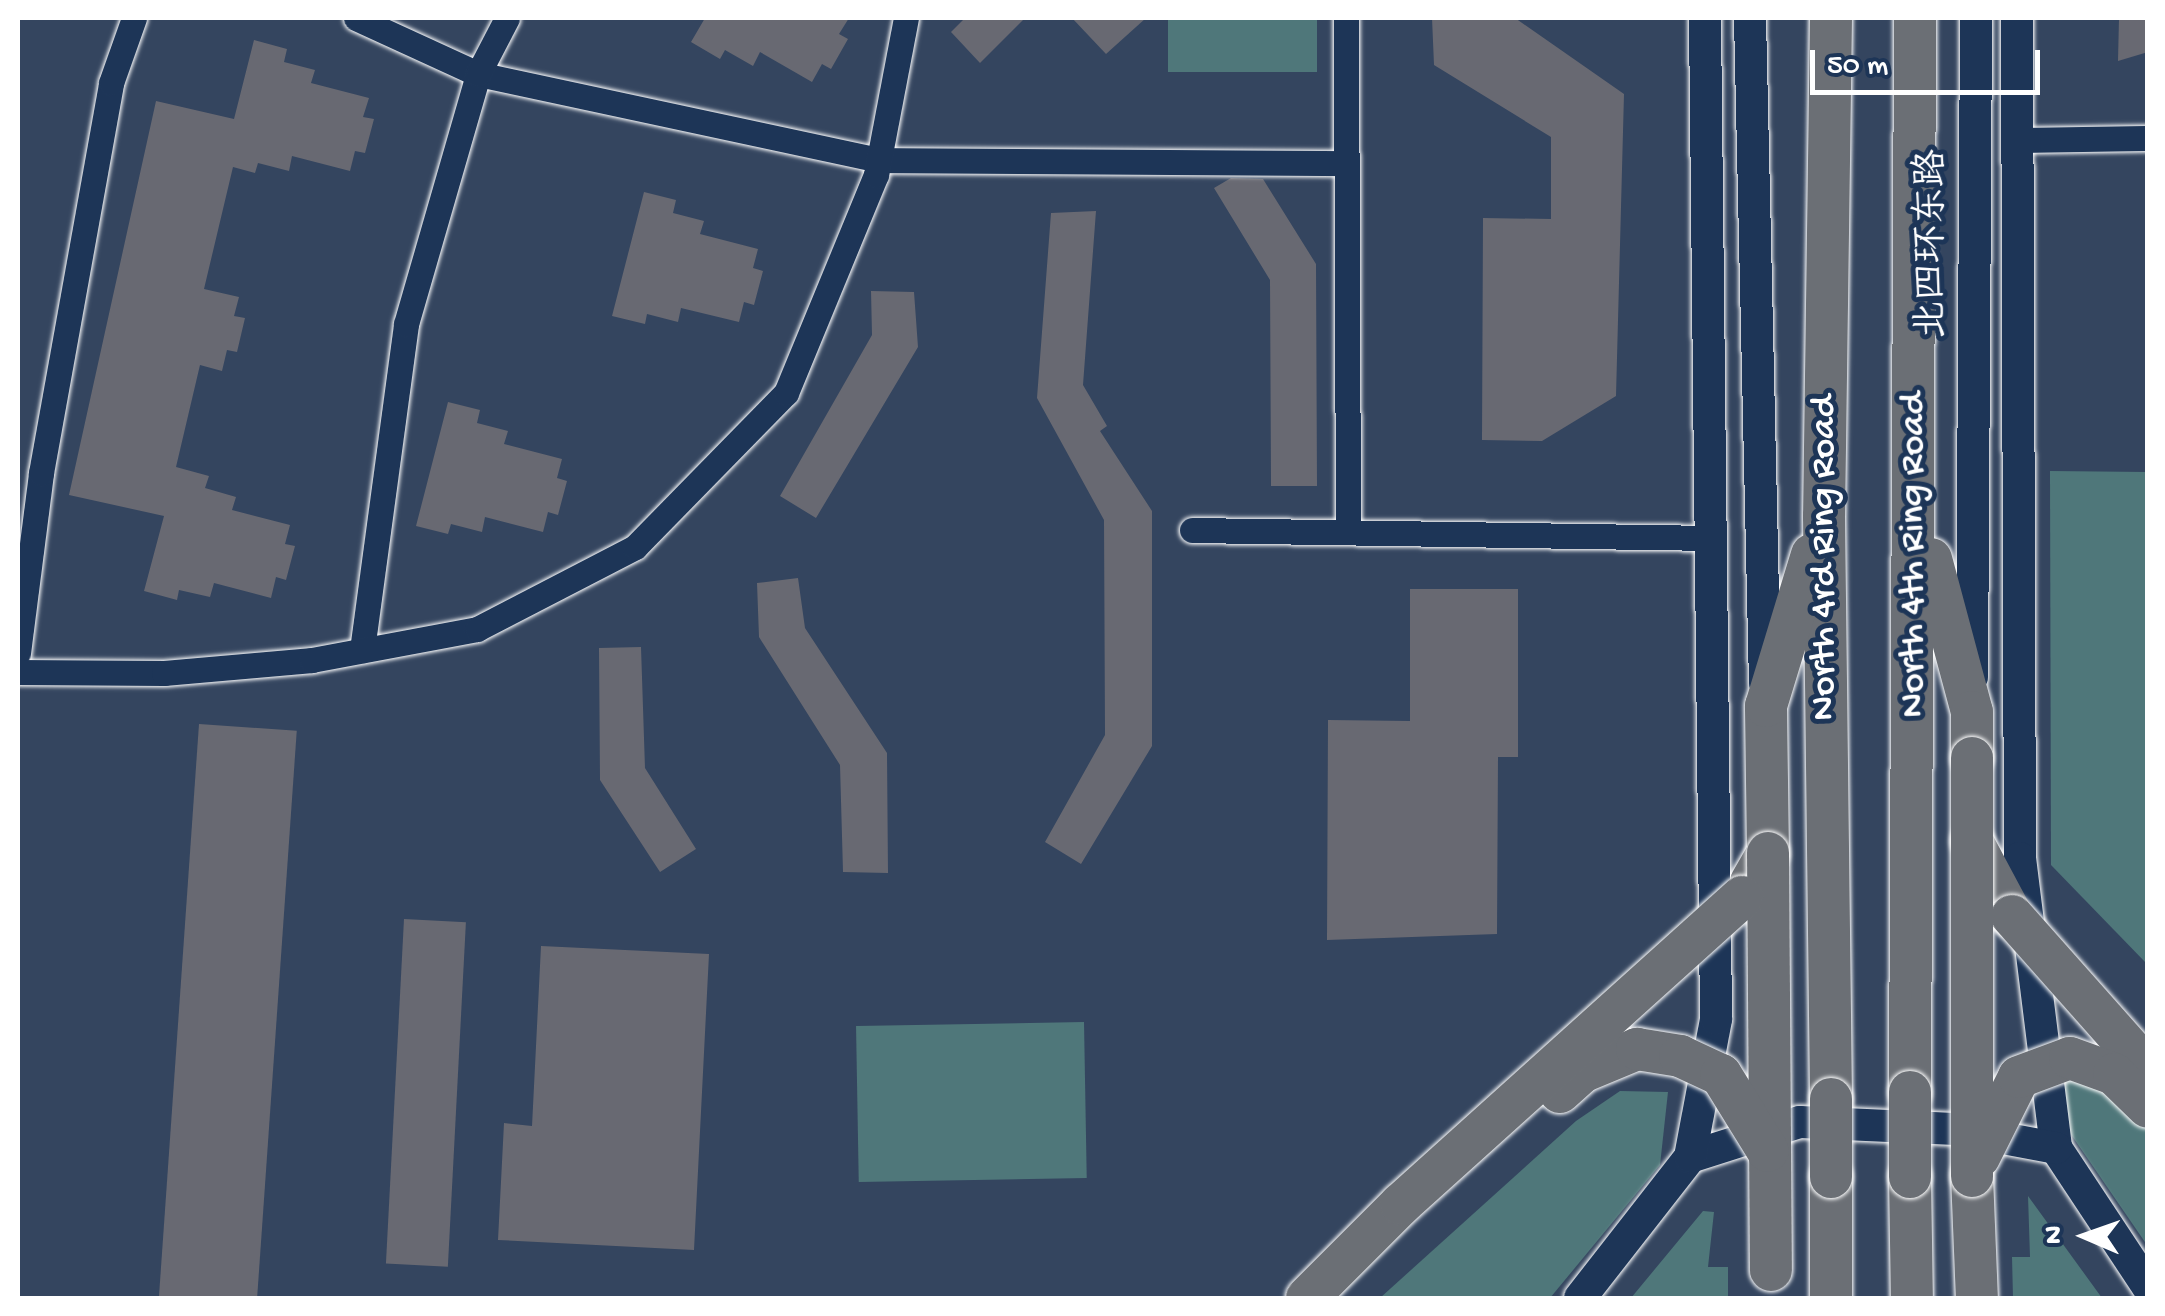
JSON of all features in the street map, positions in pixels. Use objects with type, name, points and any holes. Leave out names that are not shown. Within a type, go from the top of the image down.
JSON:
[{"type":"highway","name":"North 4rd Ring Road","points":[[1831,18],[1824,516],[1831,1298]]},
{"type":"highway","name":"North 4th Ring Road","points":[[1912,1298],[1910,1092],[1917,510],[1915,18]]},
{"type":"highway","points":[[1917,510],[1972,712],[1975,1284]]},
{"type":"highway","points":[[1770,1284],[1766,706],[1824,516]]},
{"type":"highway","points":[[1972,842],[2012,916],[2148,1068]]},
{"type":"highway","points":[[1307,1298],[1401,1204],[1682,956],[1742,897],[1768,853]]},
{"type":"highway","points":[[1342,1298],[1582,1072],[1638,1049],[1680,1056],[1721,1075],[1768,1151]]},
{"type":"highway","points":[[1972,1176],[1992,1121],[2019,1077],[2070,1058],[2114,1074],[2148,1107]]},
{"type":"street","points":[[18,653],[41,472],[94,178],[112,83],[134,18]]},
{"type":"street","points":[[356,18],[478,74],[878,160],[1347,163]]},
{"type":"street","points":[[362,650],[406,324],[478,74],[507,18]]},
{"type":"street","points":[[18,672],[164,673],[362,650],[477,629],[635,548],[786,392],[878,160],[906,18]]},
{"type":"street","points":[[1346,18],[1348,532]]},
{"type":"street","points":[[1580,1298],[1690,1157],[1716,1020],[1706,18]]},
{"type":"street","points":[[1750,18],[1766,706]]},
{"type":"street","name":"北四环东路","points":[[1972,712],[1976,18]]},
{"type":"street","points":[[2017,18],[2020,858],[2056,1148],[2148,1288]]},
{"type":"street","points":[[2017,140],[2148,138]]},
{"type":"street","points":[[1192,530],[1711,538]]},
{"type":"street","points":[[1690,1157],[1800,1122],[1955,1129],[2056,1148]]},
{"type":"green space","points":[[1168,18],[1317,18],[1317,72],[1168,72]]},
{"type":"green space","points":[[2050,471],[2147,472],[2147,964],[2051,865]]},
{"type":"green space","points":[[1084,1022],[1087,1178],[859,1182],[856,1026]]},
{"type":"green space","points":[[2095,1074],[2147,1108],[2147,1245],[2057,1114],[2054,1080]]},
{"type":"green space","points":[[1620,1091],[1668,1092],[1660,1165],[1550,1298],[1380,1298],[1576,1121]]},
{"type":"green space","points":[[2028,1196],[2102,1298],[2013,1298],[2012,1257],[2030,1257]]},
{"type":"green space","points":[[1703,1211],[1714,1212],[1708,1267],[1728,1267],[1728,1298],[1631,1298]]},
{"type":"building","points":[[705,18],[849,18],[839,34],[848,39],[831,69],[822,64],[812,82],[760,52],[753,66],[725,50],[720,59],[691,42]]},
{"type":"building","points":[[965,18],[1025,18],[980,63],[951,32]]},
{"type":"building","points":[[1072,18],[1146,18],[1106,54]]},
{"type":"building","points":[[1432,18],[1515,18],[1624,94],[1616,396],[1542,441],[1482,440],[1483,218],[1551,219],[1551,137],[1434,65]]},
{"type":"building","points":[[2119,18],[2148,18],[2148,52],[2118,61]]},
{"type":"building","points":[[254,40],[287,49],[284,62],[315,70],[311,83],[369,98],[363,117],[374,119],[365,153],[355,151],[350,171],[292,156],[289,171],[258,163],[255,173],[233,167],[204,289],[239,297],[234,316],[245,318],[237,352],[227,350],[222,371],[200,365],[176,467],[209,476],[205,488],[236,497],[232,510],[290,525],[285,544],[295,546],[286,580],[276,577],[271,598],[214,583],[210,597],[179,590],[177,600],[144,591],[164,516],[69,495],[156,101],[234,119]]},
{"type":"building","points":[[1231,178],[1263,179],[1316,264],[1317,486],[1271,486],[1270,280],[1214,188]]},
{"type":"building","points":[[644,192],[676,200],[673,213],[704,221],[700,234],[758,249],[753,268],[763,271],[754,305],[744,302],[739,322],[681,308],[678,322],[647,314],[645,324],[612,316]]},
{"type":"building","points":[[1096,211],[1083,385],[1107,426],[1100,431],[1152,511],[1152,746],[1081,864],[1045,842],[1105,735],[1104,520],[1037,398],[1051,213]]},
{"type":"building","points":[[871,291],[914,292],[918,347],[816,518],[780,496],[872,335]]},
{"type":"building","points":[[448,402],[480,410],[477,423],[508,431],[504,444],[562,459],[557,478],[567,481],[558,515],[548,512],[543,532],[485,517],[482,532],[451,524],[448,534],[416,526]]},
{"type":"building","points":[[798,578],[805,628],[887,753],[888,873],[843,872],[840,765],[759,637],[757,583]]},
{"type":"building","points":[[1410,589],[1518,589],[1518,757],[1498,757],[1497,934],[1327,940],[1328,720],[1410,721]]},
{"type":"building","points":[[641,647],[645,768],[696,849],[660,872],[600,780],[599,648]]},
{"type":"building","points":[[199,724],[297,731],[257,1298],[159,1298]]},
{"type":"building","points":[[404,919],[466,922],[448,1267],[386,1264]]},
{"type":"building","points":[[541,946],[709,954],[694,1250],[498,1240],[504,1123],[532,1126]]}]
